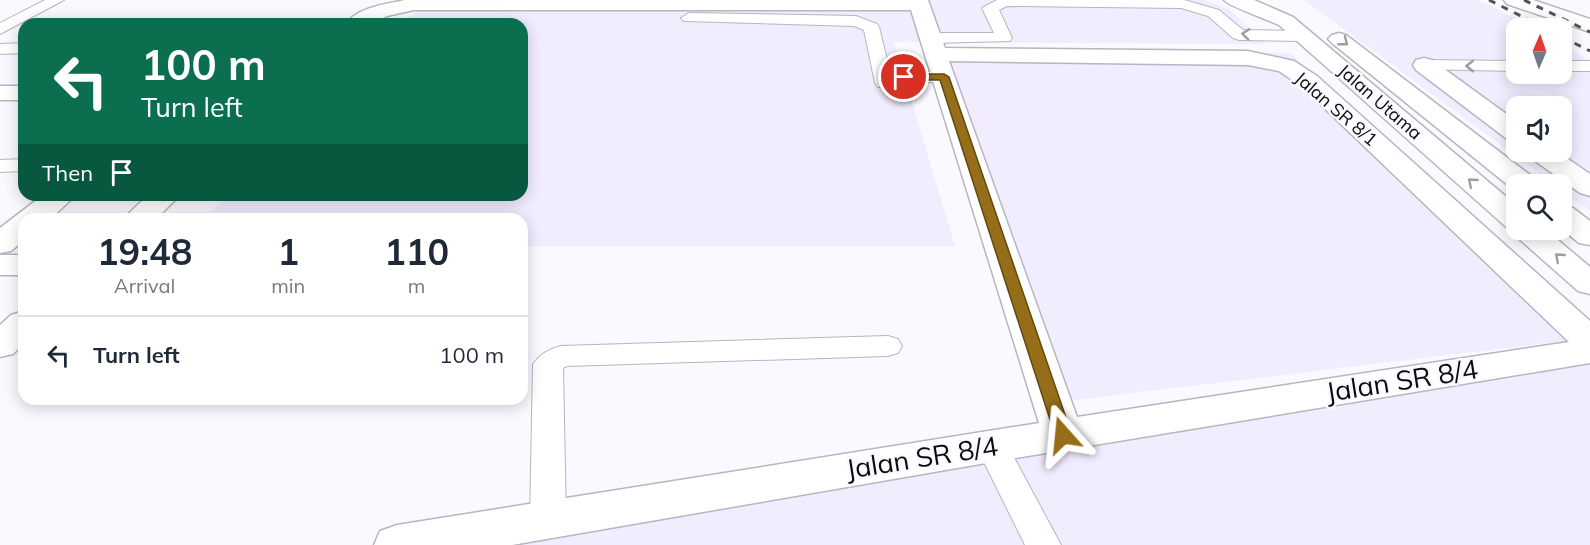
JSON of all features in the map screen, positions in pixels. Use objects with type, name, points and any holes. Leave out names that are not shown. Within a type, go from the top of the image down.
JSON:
[{"type":"main road","name":"Jalan Utama","points":[[1234,0],[1262,9],[1287,21],[1506,211]]},
{"type":"main road","name":"Jalan Utama","points":[[1277,0],[1304,11],[1511,174]]},
{"type":"main road","points":[[1514,0],[1590,26]]},
{"type":"main road","points":[[368,18],[381,11],[412,2],[919,2],[1063,435]]},
{"type":"main road","name":"Jalan SR 8/1","points":[[937,56],[1248,58],[1286,66],[1310,81],[1590,341]]},
{"type":"main road","points":[[1424,65],[1506,126]]},
{"type":"main road","points":[[0,93],[18,93]]},
{"type":"main road","points":[[1429,109],[1484,110]]},
{"type":"main road","points":[[1555,162],[1590,187]]},
{"type":"main road","points":[[38,213],[54,201]]},
{"type":"main road","points":[[145,213],[158,201]]},
{"type":"main road","points":[[1572,222],[1590,236]]},
{"type":"main road","points":[[0,244],[18,230]]},
{"type":"main road","points":[[1539,240],[1590,284]]},
{"type":"main road","points":[[0,265],[18,265]]},
{"type":"main road","points":[[0,345],[18,328]]},
{"type":"main road","name":"Jalan SR 8/4","points":[[421,543],[992,446],[1590,351]]},
{"type":"lane","points":[[22,18],[57,0]]},
{"type":"lane","points":[[689,18],[856,21],[871,27],[884,80],[937,56],[1004,38],[990,8],[1005,2],[1181,4],[1215,12],[1239,35],[1305,36]]},
{"type":"lane","points":[[0,29],[18,20]]},
{"type":"lane","points":[[0,49],[18,48]]},
{"type":"lane","points":[[0,65],[18,65]]},
{"type":"lane","points":[[1424,65],[1506,66]]},
{"type":"lane","points":[[1572,66],[1590,66]]},
{"type":"lane","points":[[0,166],[18,165]]},
{"type":"lane","points":[[548,520],[548,364],[561,356],[888,346]]},
{"type":"lane","points":[[992,446],[1043,545]]},
{"type":"shaded area","points":[[929,0],[1204,0],[1229,9],[1266,44],[894,42],[955,246],[528,246],[528,213],[210,213],[222,201],[528,201],[528,18],[409,18],[418,9],[932,10]]},
{"type":"shaded area","points":[[1304,0],[1475,0],[1488,4],[1514,18],[1506,18],[1506,84],[1572,84],[1572,51],[1590,61],[1590,211],[1572,198],[1572,174],[1540,174],[1524,162],[1572,162],[1572,96],[1506,96],[1506,149]]},
{"type":"shaded area","points":[[927,50],[1290,53],[1590,322],[1590,338],[1034,405]]},
{"type":"shaded area","points":[[1590,362],[1590,545],[483,545]]},
{"type":"railway","points":[[1489,0],[1525,18]]},
{"type":"railway","points":[[1524,0],[1590,32]]},
{"type":"railway","points":[[1572,42],[1590,51]]},
{"type":"route","points":[[904,77],[944,77],[1063,435]]}]
